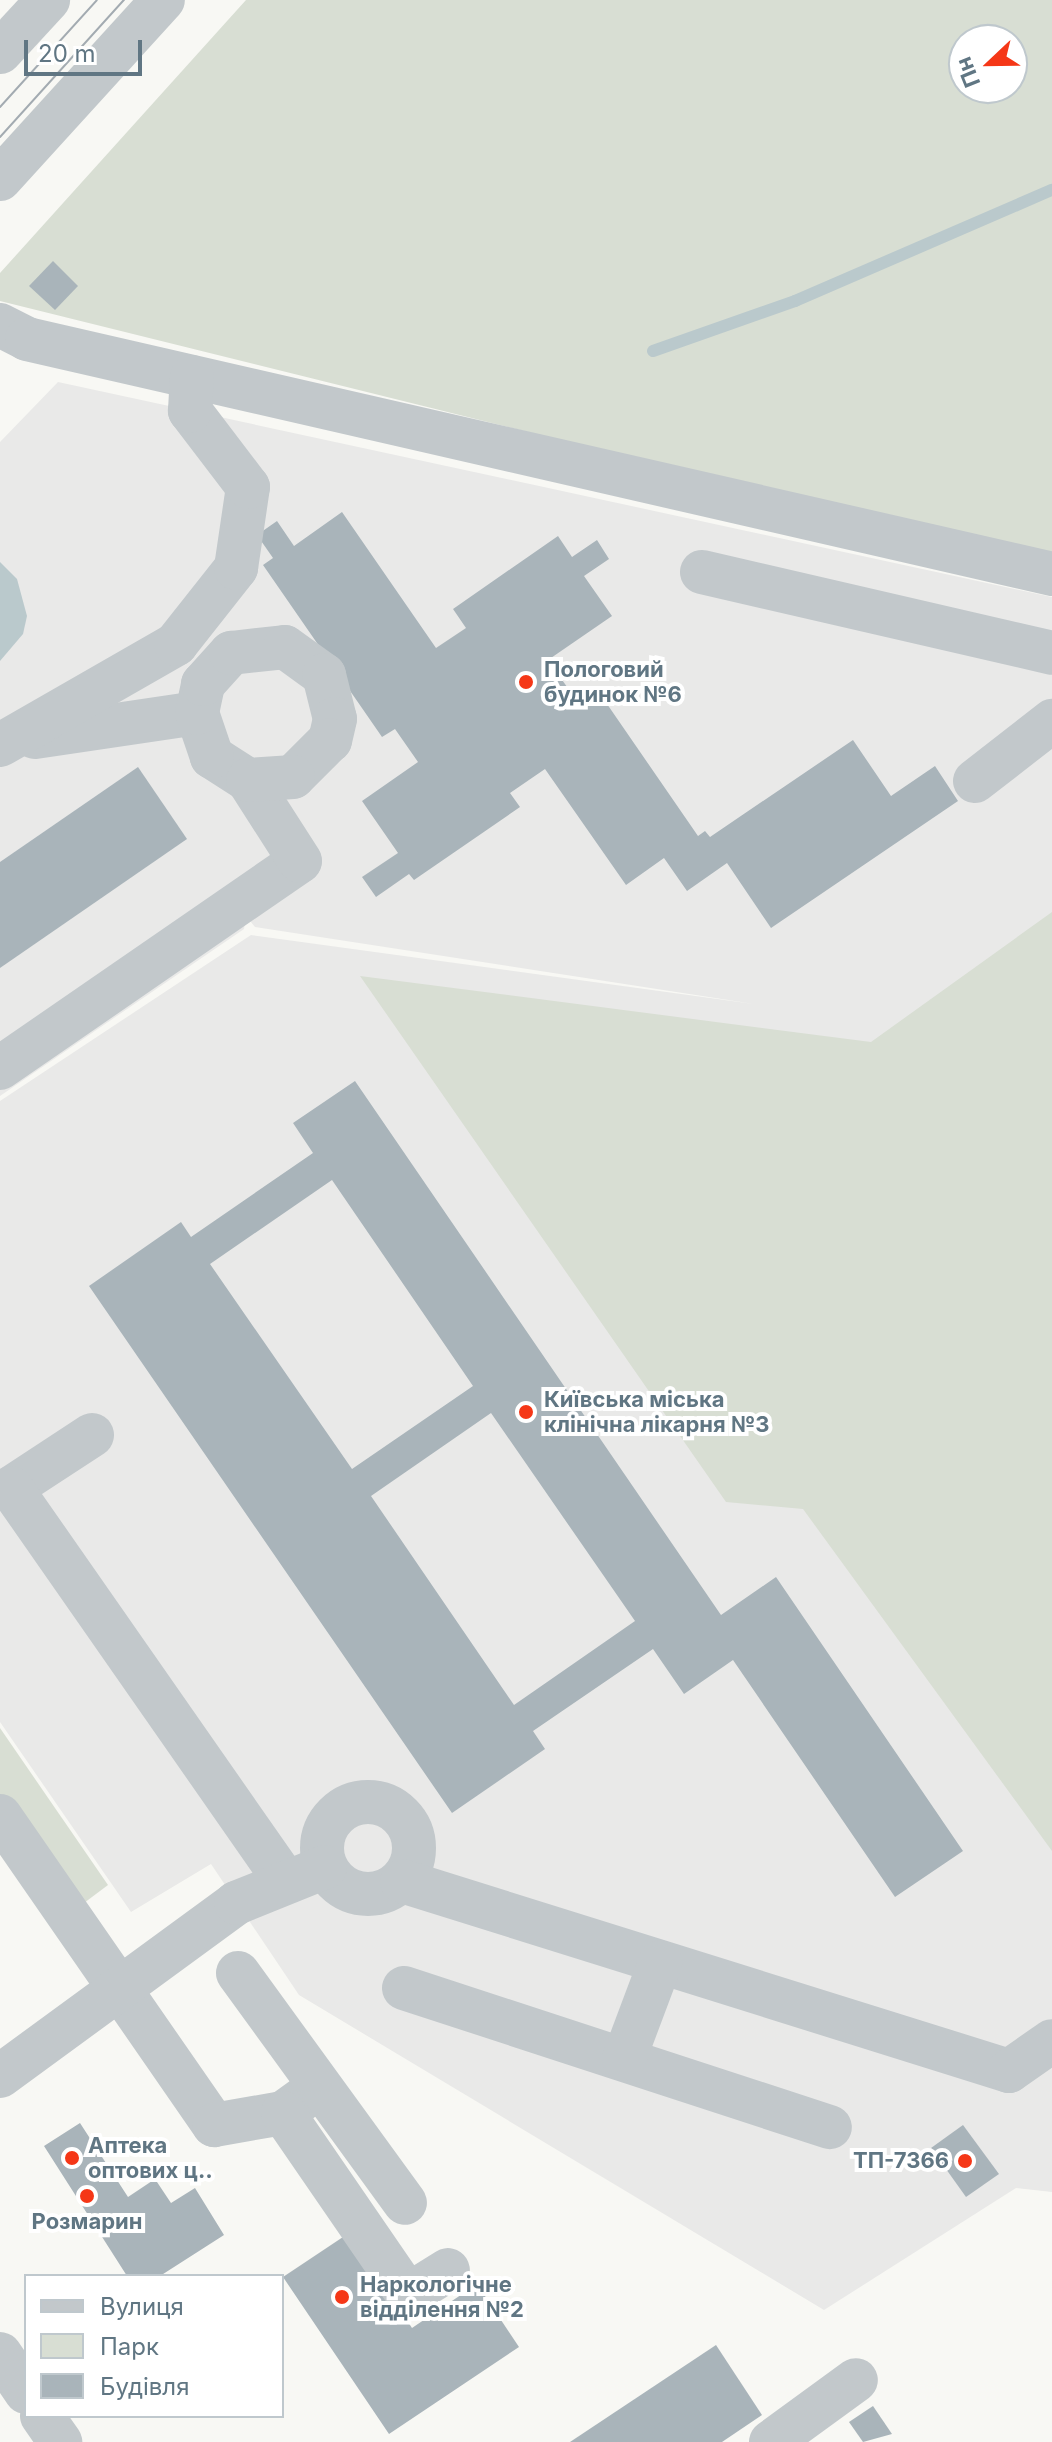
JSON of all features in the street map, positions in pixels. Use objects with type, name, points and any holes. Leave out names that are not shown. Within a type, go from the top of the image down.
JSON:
[{"type":"street","points":[[0,52],[48,0]]},
{"type":"street","points":[[0,179],[163,0]]},
{"type":"street","points":[[0,325],[27,339],[1052,574]]},
{"type":"street","points":[[7,743],[176,644],[236,568],[248,487],[190,411],[192,377]]},
{"type":"street","points":[[702,572],[1052,653]]},
{"type":"street","points":[[0,1068],[300,861],[248,780],[212,757],[197,713],[213,669],[248,647],[285,647],[324,675],[335,719],[323,752],[293,777],[248,780]]},
{"type":"street","points":[[7,743],[197,713]]},
{"type":"street","points":[[975,781],[1052,721]]},
{"type":"street","points":[[0,2076],[236,1903],[305,1875],[334,1816],[347,1806],[379,1803],[411,1830],[413,1862],[402,1881],[381,1893],[356,1894],[305,1875],[11,1488],[92,1435]]},
{"type":"street","points":[[0,1816],[122,1986],[214,2125],[283,2113],[319,2087]]},
{"type":"street","points":[[402,1881],[1009,2071],[1052,2041]]},
{"type":"street","points":[[624,2059],[660,1963]]},
{"type":"street","points":[[238,1973],[405,2203]]},
{"type":"street","points":[[404,1988],[830,2127]]},
{"type":"street","points":[[283,2113],[408,2295],[448,2270]]},
{"type":"street","points":[[771,2442],[856,2380]]},
{"type":"shaded area","name":"Київська міська клінічна лікарня №3","points":[[58,382],[1052,597],[1052,2192],[1016,2188],[824,2310],[299,1995],[211,1864],[131,1912],[0,1722],[0,1101],[251,935],[754,1004],[255,927],[246,916],[244,929],[0,1096],[0,442]]},
{"type":"shaded area","points":[[0,562],[17,579],[27,616],[23,634],[0,661]]},
{"type":"green space","points":[[246,0],[1052,0],[1052,562],[0,301],[0,273]]},
{"type":"green space","points":[[1052,912],[1052,1851],[803,1509],[726,1502],[360,976],[871,1042]]},
{"type":"green space","points":[[0,1728],[108,1885],[76,1909],[0,1800]]},
{"type":"building","points":[[53,261],[78,286],[55,310],[29,286]]},
{"type":"building","points":[[342,512],[436,648],[466,628],[453,609],[558,536],[572,557],[597,540],[609,559],[584,576],[612,616],[548,660],[577,701],[596,688],[698,836],[705,831],[710,837],[853,740],[891,796],[935,766],[958,801],[771,928],[727,863],[687,891],[664,858],[626,885],[545,769],[510,793],[520,807],[414,880],[409,874],[376,897],[362,877],[398,853],[362,801],[418,762],[395,729],[382,737],[263,565],[273,558],[257,535],[277,521],[294,546]]},
{"type":"building","points":[[138,767],[187,839],[0,968],[0,862]]},
{"type":"building","points":[[355,1081],[721,1615],[776,1577],[963,1851],[895,1897],[733,1660],[684,1694],[653,1649],[533,1731],[545,1749],[452,1813],[89,1286],[181,1222],[191,1237],[313,1153],[293,1123]],"holes":[[[332,1180],[473,1386],[352,1469],[210,1264]],[[491,1413],[635,1621],[514,1705],[371,1496]]]},
{"type":"building","points":[[80,2123],[128,2197],[155,2179],[171,2203],[195,2188],[224,2235],[163,2274],[126,2274],[44,2146]]},
{"type":"building","name":"ТП-7366","points":[[963,2125],[999,2174],[966,2197],[931,2148]]},
{"type":"building","points":[[349,2233],[412,2328],[477,2284],[519,2347],[389,2434],[284,2276]]},
{"type":"building","points":[[716,2345],[762,2415],[722,2442],[570,2442]]},
{"type":"building","points":[[873,2406],[892,2434],[863,2442],[849,2422]]},
{"type":"waterway","points":[[653,351],[795,301],[1052,190]]},
{"type":"tram line","points":[[0,107],[97,0]]},
{"type":"tram line","points":[[0,137],[124,0]]},
{"type":"place","name":"Пологовий будинок №6","points":[[526,682]]},
{"type":"place","name":"Київська міська клінічна лікарня №3","points":[[526,1412]]},
{"type":"place","name":"Аптека оптових ц‥","points":[[72,2158]]},
{"type":"place","name":"ТП-7366","points":[[965,2161]]},
{"type":"place","name":"Розмарин","points":[[87,2196]]},
{"type":"place","name":"Наркологічне відділення №2","points":[[342,2297]]}]
